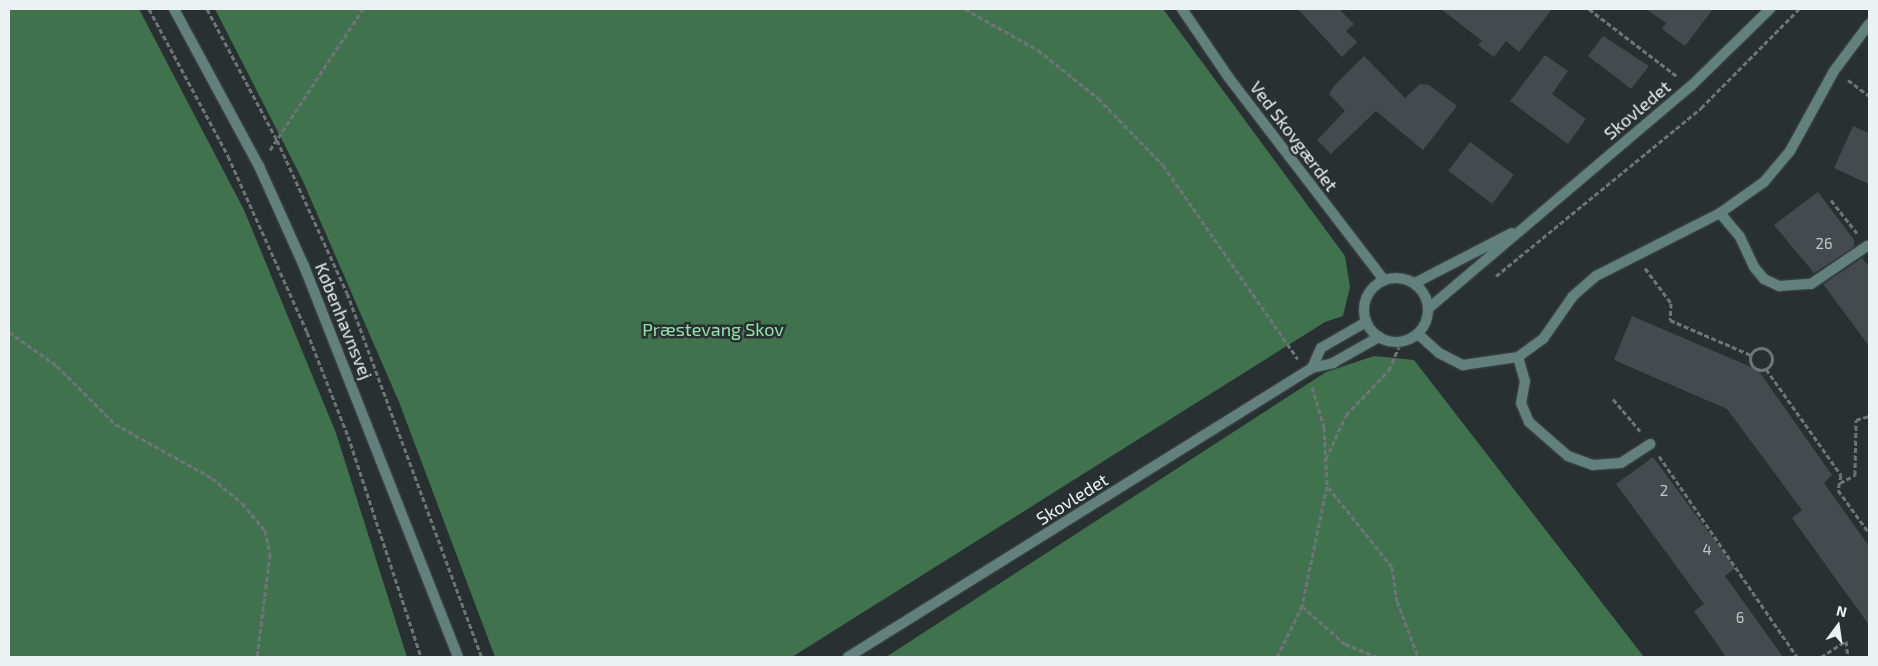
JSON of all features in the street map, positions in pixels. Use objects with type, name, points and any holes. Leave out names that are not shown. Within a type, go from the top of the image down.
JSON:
[{"type":"street","name":"Københavnsvej","points":[[174,9],[259,166],[375,441],[458,657]]},
{"type":"street","name":"Ved Skovgærdet","points":[[1182,9],[1229,78],[1384,280]]},
{"type":"street","name":"Skovledet","points":[[1429,308],[1690,86],[1770,9]]},
{"type":"street","points":[[1418,334],[1439,354],[1463,365],[1518,357],[1543,339],[1573,296],[1596,276],[1632,254],[1720,213],[1764,182],[1790,151],[1834,71],[1869,24]]},
{"type":"street","points":[[1720,213],[1740,237],[1754,267],[1764,279],[1779,286],[1811,284],[1867,246]]},
{"type":"street","name":"Skovledet","points":[[1415,283],[1520,229]]},
{"type":"street","points":[[1403,278],[1415,283],[1429,308],[1418,334],[1401,342],[1379,337],[1366,322],[1367,297],[1384,280],[1403,278]]},
{"type":"street","name":"Skovledet","points":[[1310,370],[1321,348],[1366,322]]},
{"type":"street","name":"Skovledet","points":[[848,657],[1310,370],[1333,364],[1379,337]]},
{"type":"street","points":[[1518,357],[1525,381],[1521,403],[1529,422],[1568,456],[1593,465],[1621,463],[1650,444]]},
{"type":"path","points":[[149,9],[228,156],[307,332],[348,436],[421,657]]},
{"type":"path","points":[[207,9],[277,140],[376,365],[482,657]]},
{"type":"path","points":[[259,166],[363,9]]},
{"type":"path","points":[[965,9],[1038,50],[1098,98],[1163,165],[1310,370],[1324,427],[1327,486],[1302,606],[1277,657]]},
{"type":"path","points":[[1589,9],[1690,86],[1706,102]]},
{"type":"path","points":[[1488,282],[1595,199],[1706,102],[1799,9]]},
{"type":"path","points":[[1834,71],[1869,96]]},
{"type":"path","points":[[1831,200],[1867,246]]},
{"type":"path","points":[[1632,254],[1666,293],[1671,303],[1670,320],[1751,355]]},
{"type":"path","points":[[9,332],[57,366],[115,424],[212,478],[242,503],[265,530],[270,554],[257,657]]},
{"type":"path","points":[[1326,459],[1346,415],[1390,370],[1401,342]]},
{"type":"path","points":[[1751,355],[1757,348],[1768,349],[1772,361],[1766,369]]},
{"type":"path","points":[[1751,355],[1754,367],[1766,369],[1842,475],[1838,490],[1869,533]]},
{"type":"path","points":[[1613,399],[1650,444],[1741,570],[1742,583],[1797,657]]},
{"type":"path","points":[[1840,483],[1855,475],[1856,420],[1869,416]]},
{"type":"path","points":[[1327,486],[1392,567],[1397,601],[1418,657]]},
{"type":"path","points":[[1302,606],[1345,644],[1378,657]]},
{"type":"path","points":[[1821,657],[1846,641],[1848,657]]},
{"type":"green space","points":[[9,9],[139,9],[244,210],[336,433],[407,657],[9,657]]},
{"type":"green space","name":"Præstevang Skov","points":[[215,9],[1163,9],[1345,256],[1350,287],[1343,316],[1325,322],[792,657],[495,657],[399,402],[302,179]]},
{"type":"green space","points":[[1374,356],[1414,360],[1644,657],[886,657],[1326,372]]},
{"type":"building","points":[[1298,9],[1339,9],[1354,24],[1346,31],[1357,42],[1342,57]]},
{"type":"building","points":[[1441,9],[1552,9],[1519,52],[1506,41],[1494,57],[1478,45],[1482,41]]},
{"type":"building","points":[[1646,9],[1713,9],[1685,46],[1662,29],[1666,23]]},
{"type":"building","points":[[1603,36],[1649,66],[1631,89],[1588,56]]},
{"type":"building","points":[[1545,55],[1568,71],[1552,94],[1586,119],[1568,144],[1510,101]]},
{"type":"building","points":[[1364,56],[1405,98],[1420,84],[1429,85],[1457,106],[1423,150],[1376,111],[1331,154],[1317,140],[1345,111],[1329,94],[1334,86]]},
{"type":"building","points":[[1853,126],[1869,133],[1869,184],[1834,168]]},
{"type":"building","points":[[1470,142],[1514,175],[1492,204],[1448,171]]},
{"type":"building","points":[[1818,192],[1854,240],[1854,247],[1814,273],[1774,225]]},
{"type":"building","points":[[1862,258],[1869,267],[1869,346],[1823,284]]},
{"type":"building","points":[[1632,316],[1758,370],[1832,475],[1824,483],[1869,546],[1869,625],[1792,518],[1802,510],[1727,409],[1614,360]]},
{"type":"building","points":[[1653,457],[1735,568],[1725,576],[1783,657],[1726,657],[1694,611],[1704,604],[1616,484]]}]
